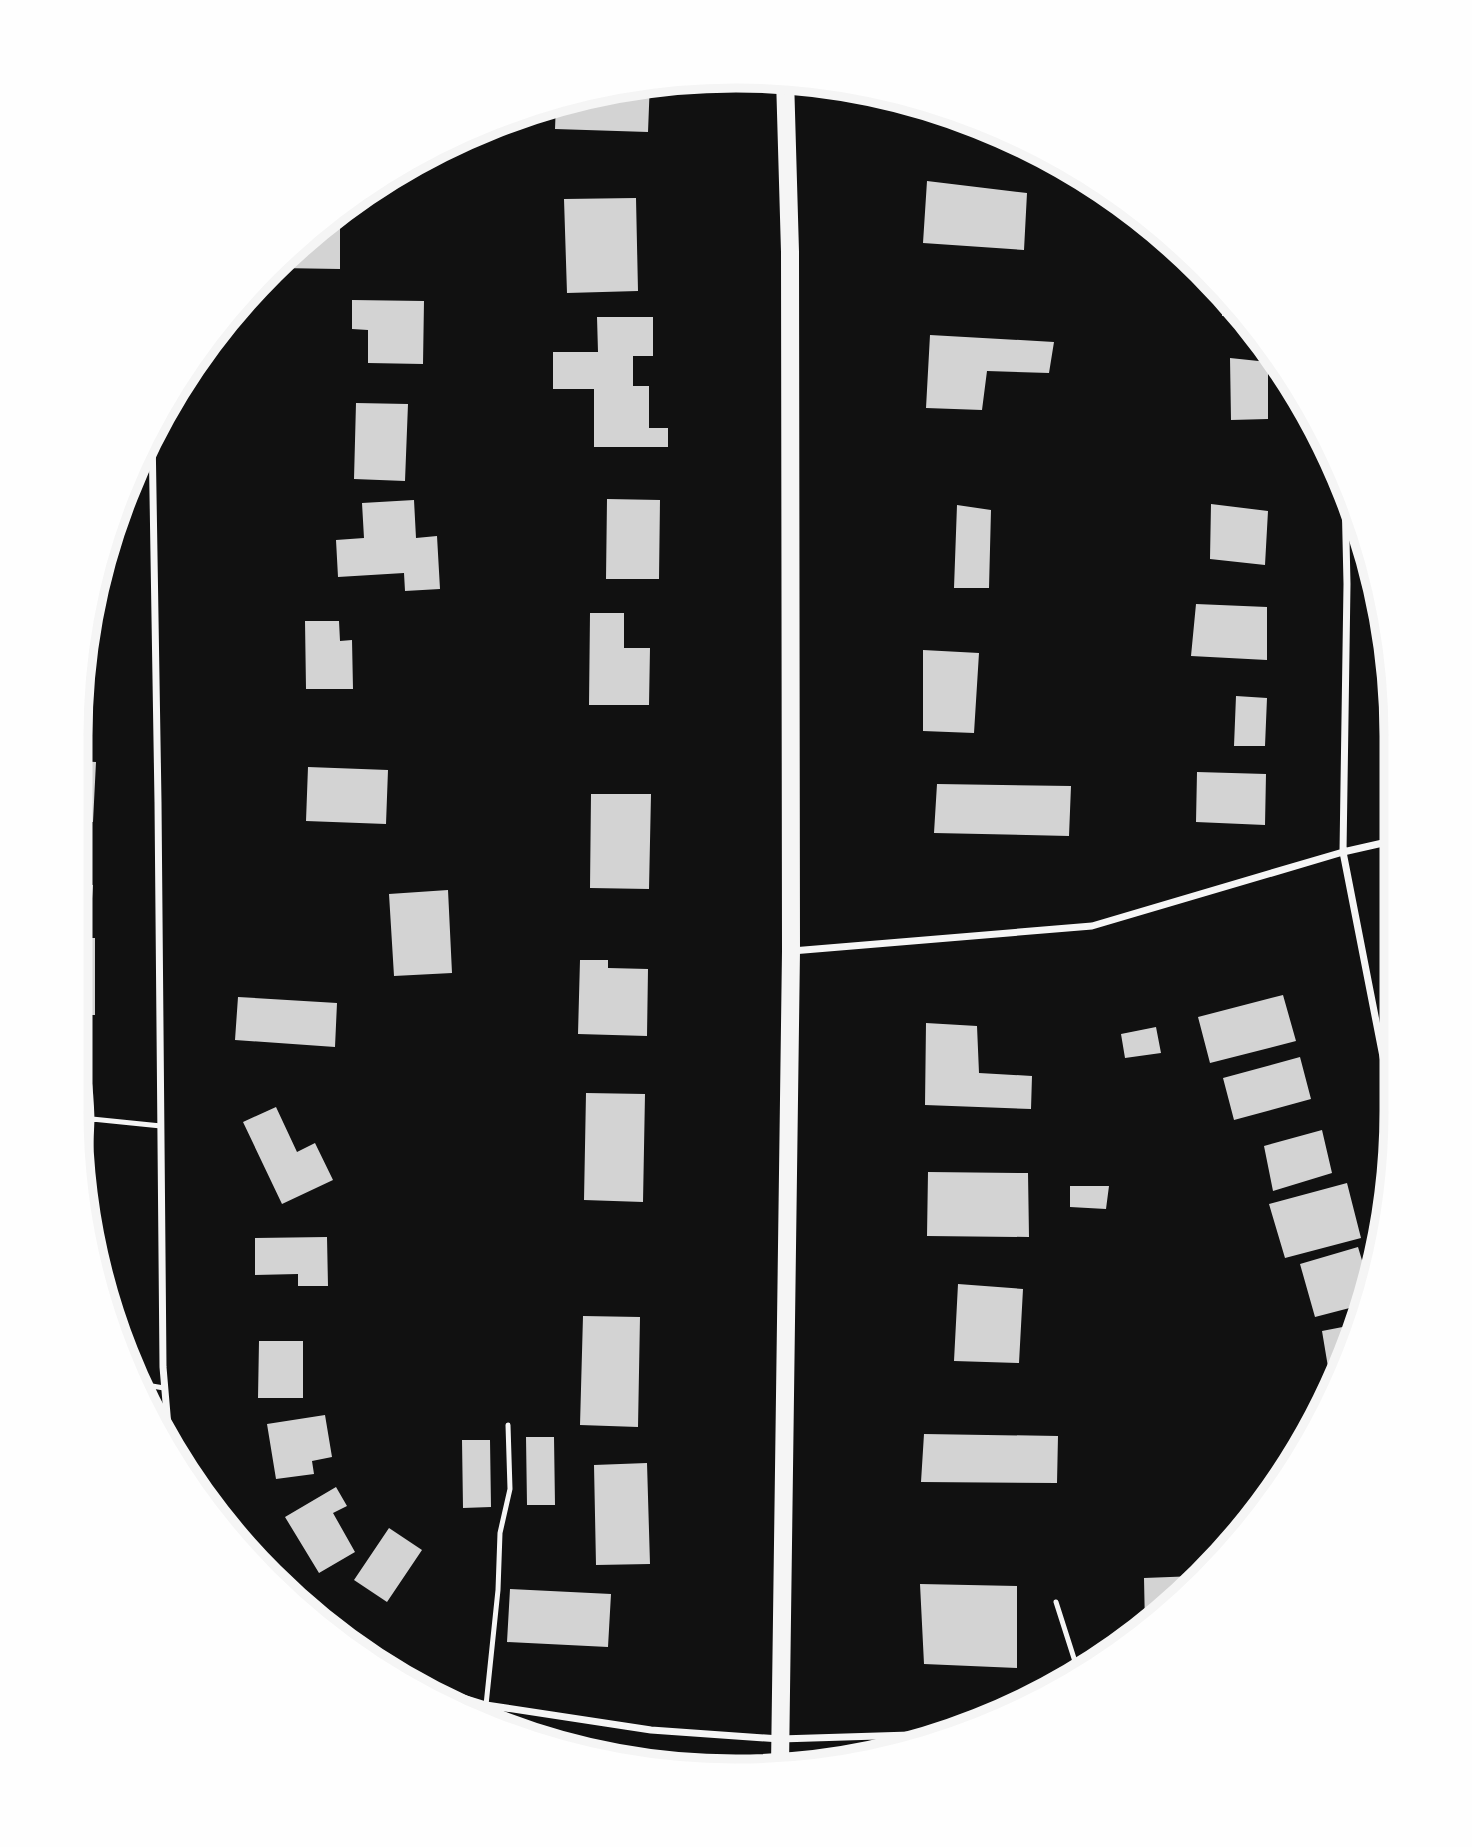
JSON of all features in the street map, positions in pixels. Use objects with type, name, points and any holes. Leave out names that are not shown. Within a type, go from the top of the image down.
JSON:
[{"type":"main road","points":[[780,1758],[791,951],[790,252],[785,90]]},
{"type":"street","points":[[152,453],[164,1388],[167,1423]]},
{"type":"street","points":[[1345,516],[1343,852],[1384,1062]]},
{"type":"street","points":[[791,951],[1092,926],[1343,852],[1384,843]]},
{"type":"street","points":[[454,1695],[486,1705],[651,1730],[780,1739],[911,1735]]},
{"type":"lane","points":[[88,1069],[92,1119],[90,1168]]},
{"type":"lane","points":[[92,1119],[161,1126]]},
{"type":"lane","points":[[149,1385],[164,1388]]},
{"type":"lane","points":[[486,1705],[498,1590],[500,1534],[510,1489],[508,1425]]},
{"type":"lane","points":[[1056,1602],[1076,1663]]},
{"type":"building","points":[[650,93],[648,132],[555,129],[556,114]]},
{"type":"building","points":[[927,181],[1027,193],[1024,250],[923,243]]},
{"type":"building","points":[[636,198],[638,291],[567,293],[564,199]]},
{"type":"building","points":[[340,223],[340,269],[286,268]]},
{"type":"building","points":[[352,300],[424,301],[423,364],[368,363],[368,330],[352,329]]},
{"type":"building","points":[[1222,306],[1230,316],[1222,316]]},
{"type":"building","points":[[597,317],[653,317],[653,356],[633,356],[633,386],[649,386],[649,428],[668,428],[668,447],[594,447],[594,389],[553,389],[553,352],[598,352]]},
{"type":"building","points":[[930,335],[1054,342],[1049,373],[987,371],[982,410],[926,408]]},
{"type":"building","points":[[1230,358],[1265,362],[1268,366],[1268,419],[1231,420]]},
{"type":"building","points":[[356,403],[408,404],[405,481],[354,479]]},
{"type":"building","points":[[607,499],[660,500],[659,579],[606,579]]},
{"type":"building","points":[[414,500],[416,538],[437,536],[440,589],[405,591],[404,573],[338,577],[336,540],[364,538],[362,503]]},
{"type":"building","points":[[1211,504],[1268,511],[1265,565],[1210,559]]},
{"type":"building","points":[[957,505],[991,510],[989,588],[954,588]]},
{"type":"building","points":[[1196,604],[1267,607],[1267,660],[1191,656]]},
{"type":"building","points":[[590,613],[624,613],[624,648],[650,648],[649,705],[589,705]]},
{"type":"building","points":[[305,621],[339,621],[340,641],[352,640],[353,689],[306,689]]},
{"type":"building","points":[[94,645],[95,678],[90,678]]},
{"type":"building","points":[[923,650],[979,653],[974,733],[923,731]]},
{"type":"building","points":[[1236,696],[1267,698],[1265,746],[1234,746]]},
{"type":"building","points":[[88,762],[96,762],[93,822],[88,822]]},
{"type":"building","points":[[308,767],[388,770],[386,824],[306,821]]},
{"type":"building","points":[[1197,772],[1266,774],[1265,825],[1196,822]]},
{"type":"building","points":[[937,784],[1071,786],[1069,836],[934,833]]},
{"type":"building","points":[[591,794],[651,794],[649,889],[590,888]]},
{"type":"building","points":[[88,884],[93,885],[91,912],[88,912]]},
{"type":"building","points":[[448,890],[452,973],[394,976],[389,894]]},
{"type":"building","points":[[88,938],[95,938],[95,1015],[88,1015]]},
{"type":"building","points":[[580,960],[608,960],[608,968],[648,969],[647,1036],[578,1034]]},
{"type":"building","points":[[1283,995],[1296,1041],[1210,1063],[1198,1017]]},
{"type":"building","points":[[238,997],[337,1003],[335,1047],[235,1040]]},
{"type":"building","points":[[926,1023],[977,1026],[979,1073],[1032,1076],[1031,1109],[925,1105]]},
{"type":"building","points":[[1156,1027],[1161,1053],[1125,1058],[1121,1034]]},
{"type":"building","points":[[1300,1057],[1311,1099],[1234,1120],[1223,1078]]},
{"type":"building","points":[[586,1093],[645,1094],[643,1202],[584,1200]]},
{"type":"building","points":[[276,1107],[297,1152],[315,1143],[333,1180],[282,1204],[243,1122]]},
{"type":"building","points":[[1322,1130],[1332,1173],[1273,1191],[1264,1146]]},
{"type":"building","points":[[928,1172],[1028,1173],[1029,1237],[927,1236]]},
{"type":"building","points":[[1347,1183],[1361,1238],[1285,1258],[1269,1204]]},
{"type":"building","points":[[1070,1186],[1109,1186],[1106,1209],[1070,1207]]},
{"type":"building","points":[[327,1237],[328,1286],[298,1286],[298,1274],[255,1275],[255,1238]]},
{"type":"building","points":[[1358,1247],[1365,1269],[1354,1307],[1315,1317],[1300,1264]]},
{"type":"building","points":[[958,1284],[1023,1289],[1019,1363],[954,1361]]},
{"type":"building","points":[[583,1316],[640,1317],[638,1427],[580,1425]]},
{"type":"building","points":[[1347,1326],[1329,1373],[1322,1331]]},
{"type":"building","points":[[259,1341],[303,1341],[303,1398],[258,1398]]},
{"type":"building","points":[[325,1415],[332,1457],[312,1461],[314,1474],[276,1479],[267,1424]]},
{"type":"building","points":[[924,1434],[1058,1436],[1057,1483],[921,1482]]},
{"type":"building","points":[[526,1437],[554,1437],[555,1505],[527,1505]]},
{"type":"building","points":[[462,1440],[490,1440],[491,1507],[463,1508]]},
{"type":"building","points":[[647,1463],[650,1564],[596,1565],[594,1465]]},
{"type":"building","points":[[336,1487],[347,1506],[333,1513],[355,1552],[319,1573],[285,1517]]},
{"type":"building","points":[[389,1528],[422,1550],[387,1602],[354,1580]]},
{"type":"building","points":[[1188,1576],[1145,1614],[1144,1578]]},
{"type":"building","points":[[920,1584],[1017,1586],[1017,1668],[924,1664]]},
{"type":"building","points":[[510,1589],[611,1594],[608,1647],[507,1642]]}]
